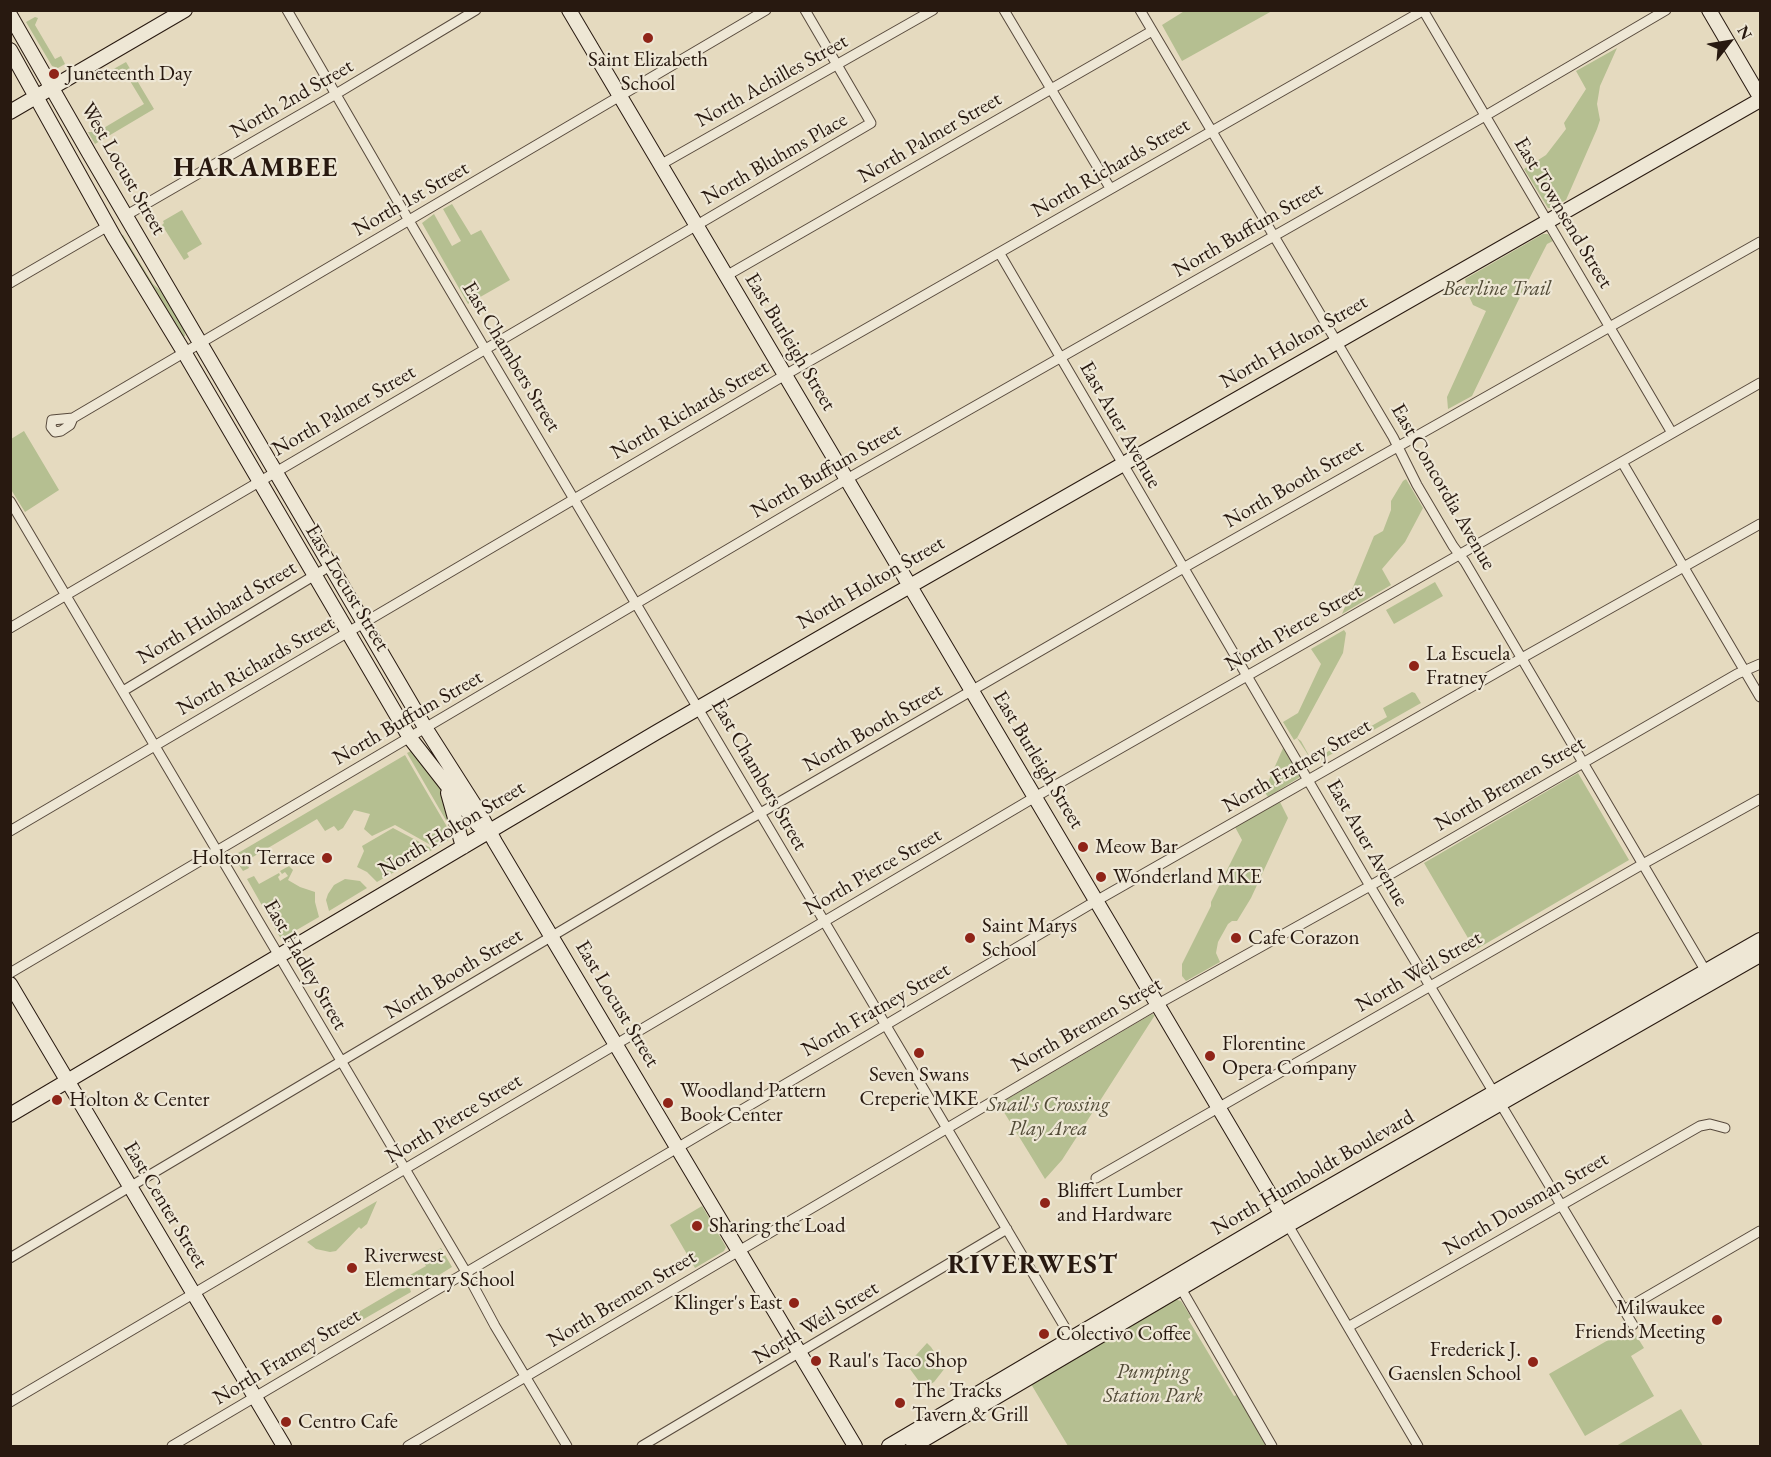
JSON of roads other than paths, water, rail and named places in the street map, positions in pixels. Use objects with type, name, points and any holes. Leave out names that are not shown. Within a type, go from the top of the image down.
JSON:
[{"type":"main road","points":[[10,112],[185,10]]},
{"type":"main road","name":"East Burleigh Street","points":[[569,10],[1285,1220]]},
{"type":"main road","points":[[1709,10],[1761,99]]},
{"type":"main road","name":"West Locust Street","points":[[10,15],[200,344]]},
{"type":"main road","name":"West Locust Street","points":[[10,50],[108,226],[184,352]]},
{"type":"main road","name":"North Holton Street","points":[[10,1115],[698,708],[1761,99]]},
{"type":"main road","points":[[73,162],[81,167],[108,213],[120,218],[125,216]]},
{"type":"main road","points":[[108,226],[126,235],[154,282],[172,297]]},
{"type":"main road","name":"East Locust Street","points":[[200,344],[426,729],[479,812],[855,1446]]},
{"type":"main road","name":"East Locust Street","points":[[184,352],[410,738],[478,825],[489,832]]},
{"type":"main road","points":[[444,782],[463,847]]},
{"type":"main road","name":"North Humboldt Boulevard","points":[[889,1446],[1075,1343],[1709,977],[1761,940]]},
{"type":"main road","name":"North Humboldt Boulevard","points":[[1709,977],[1761,955]]},
{"type":"main road","name":"East Center Street","points":[[10,984],[284,1446]]},
{"type":"main road","name":"North Humboldt Boulevard","points":[[913,1446],[1075,1343]]},
{"type":"street","name":"East Chambers Street","points":[[287,10],[409,220],[1075,1343]]},
{"type":"street","name":"North 2nd Street","points":[[125,216],[476,10]]},
{"type":"street","name":"North 1st Street","points":[[74,418],[766,10]]},
{"type":"street","points":[[805,10],[837,65]]},
{"type":"street","name":"North Achilles Street","points":[[660,165],[933,10]]},
{"type":"street","points":[[1004,10],[1110,188]]},
{"type":"street","name":"East Concordia Avenue","points":[[1140,10],[1398,446],[1417,485],[1709,977]]},
{"type":"street","name":"North Buffum Street","points":[[10,973],[847,479],[1485,116],[1666,10]]},
{"type":"street","name":"East Townsend Street","points":[[1423,11],[1672,434]]},
{"type":"street","name":"North Richards Street","points":[[10,831],[785,375],[1423,11]]},
{"type":"street","name":"North Palmer Street","points":[[726,276],[1152,31]]},
{"type":"street","name":"North Bluhms Place","points":[[696,225],[871,123],[837,65]]},
{"type":"street","name":"North Palmer Street","points":[[10,628],[696,225]]},
{"type":"street","points":[[10,283],[108,226]]},
{"type":"street","name":"North Booth Street","points":[[10,1258],[972,690],[1398,446],[1761,242]]},
{"type":"street","name":"East Auer Avenue","points":[[1000,254],[1370,886],[1633,1325]]},
{"type":"street","name":"North Pierce Street","points":[[10,1402],[1035,797],[1761,383]]},
{"type":"street","points":[[1622,462],[1761,698]]},
{"type":"street","name":"East Hadley Street","points":[[10,501],[567,1446]]},
{"type":"street","name":"North Fratney Street","points":[[172,1446],[1097,901],[1521,658],[1761,524]]},
{"type":"street","name":"North Hubbard Street","points":[[123,692],[330,566]]},
{"type":"street","name":"North Bremen Street","points":[[408,1446],[1158,1004],[1370,886],[1582,762],[1761,664]]},
{"type":"street","name":"North Weil Street","points":[[1096,1178],[1643,864],[1761,799]]},
{"type":"street","name":"North Dousman Street","points":[[1348,1327],[1700,1126],[1710,1124],[1725,1128]]},
{"type":"street","name":"East Burleigh Street","points":[[1285,1220],[1418,1446]]},
{"type":"street","name":"North Weil Street","points":[[642,1446],[1007,1229]]},
{"type":"street","points":[[1624,1310],[1761,1231]]},
{"type":"street","points":[[1178,1283],[1272,1446]]},
{"type":"place","name":"Saint Elizabeth School","points":[[648,38]]},
{"type":"place","name":"Juneteenth Day","points":[[54,74]]},
{"type":"place","name":"La Escuela Fratney","points":[[1414,666]]},
{"type":"place","name":"Meow Bar","points":[[1083,847]]},
{"type":"place","name":"Holton Terrace","points":[[327,858]]},
{"type":"place","name":"Wonderland MKE","points":[[1101,877]]},
{"type":"place","name":"Saint Marys School","points":[[970,938]]},
{"type":"place","name":"Cafe Corazon","points":[[1236,938]]},
{"type":"place","name":"Seven Swans Creperie MKE","points":[[919,1053]]},
{"type":"place","name":"Florentine Opera Company","points":[[1210,1056]]},
{"type":"place","name":"Holton & Center","points":[[57,1100]]},
{"type":"place","name":"Woodland Pattern Book Center","points":[[668,1103]]},
{"type":"place","name":"Bliffert Lumber and Hardware","points":[[1045,1203]]},
{"type":"place","name":"Sharing the Load","points":[[697,1226]]},
{"type":"place","name":"Riverwest Elementary School","points":[[352,1268]]},
{"type":"place","name":"Klinger's East","points":[[794,1303]]},
{"type":"place","name":"Milwaukee Friends Meeting","points":[[1717,1320]]},
{"type":"place","name":"Colectivo Coffee","points":[[1044,1334]]},
{"type":"place","name":"Raul's Taco Shop","points":[[816,1361]]},
{"type":"place","name":"Frederick J. Gaenslen School","points":[[1533,1362]]},
{"type":"place","name":"The Tracks Tavern & Grill","points":[[900,1403]]},
{"type":"place","name":"Centro Cafe","points":[[286,1422]]},
{"type":"district","name":"HARAMBEE","points":[[256,169]]},
{"type":"district","name":"RIVERWEST","points":[[1033,1266]]},
{"type":"park label","name":"Beerline Trail","points":[[1497,289]]},
{"type":"park label","name":"Snail's Crossing Play Area","points":[[1048,1117]]},
{"type":"park label","name":"Pumping Station Park","points":[[1153,1384]]}]
